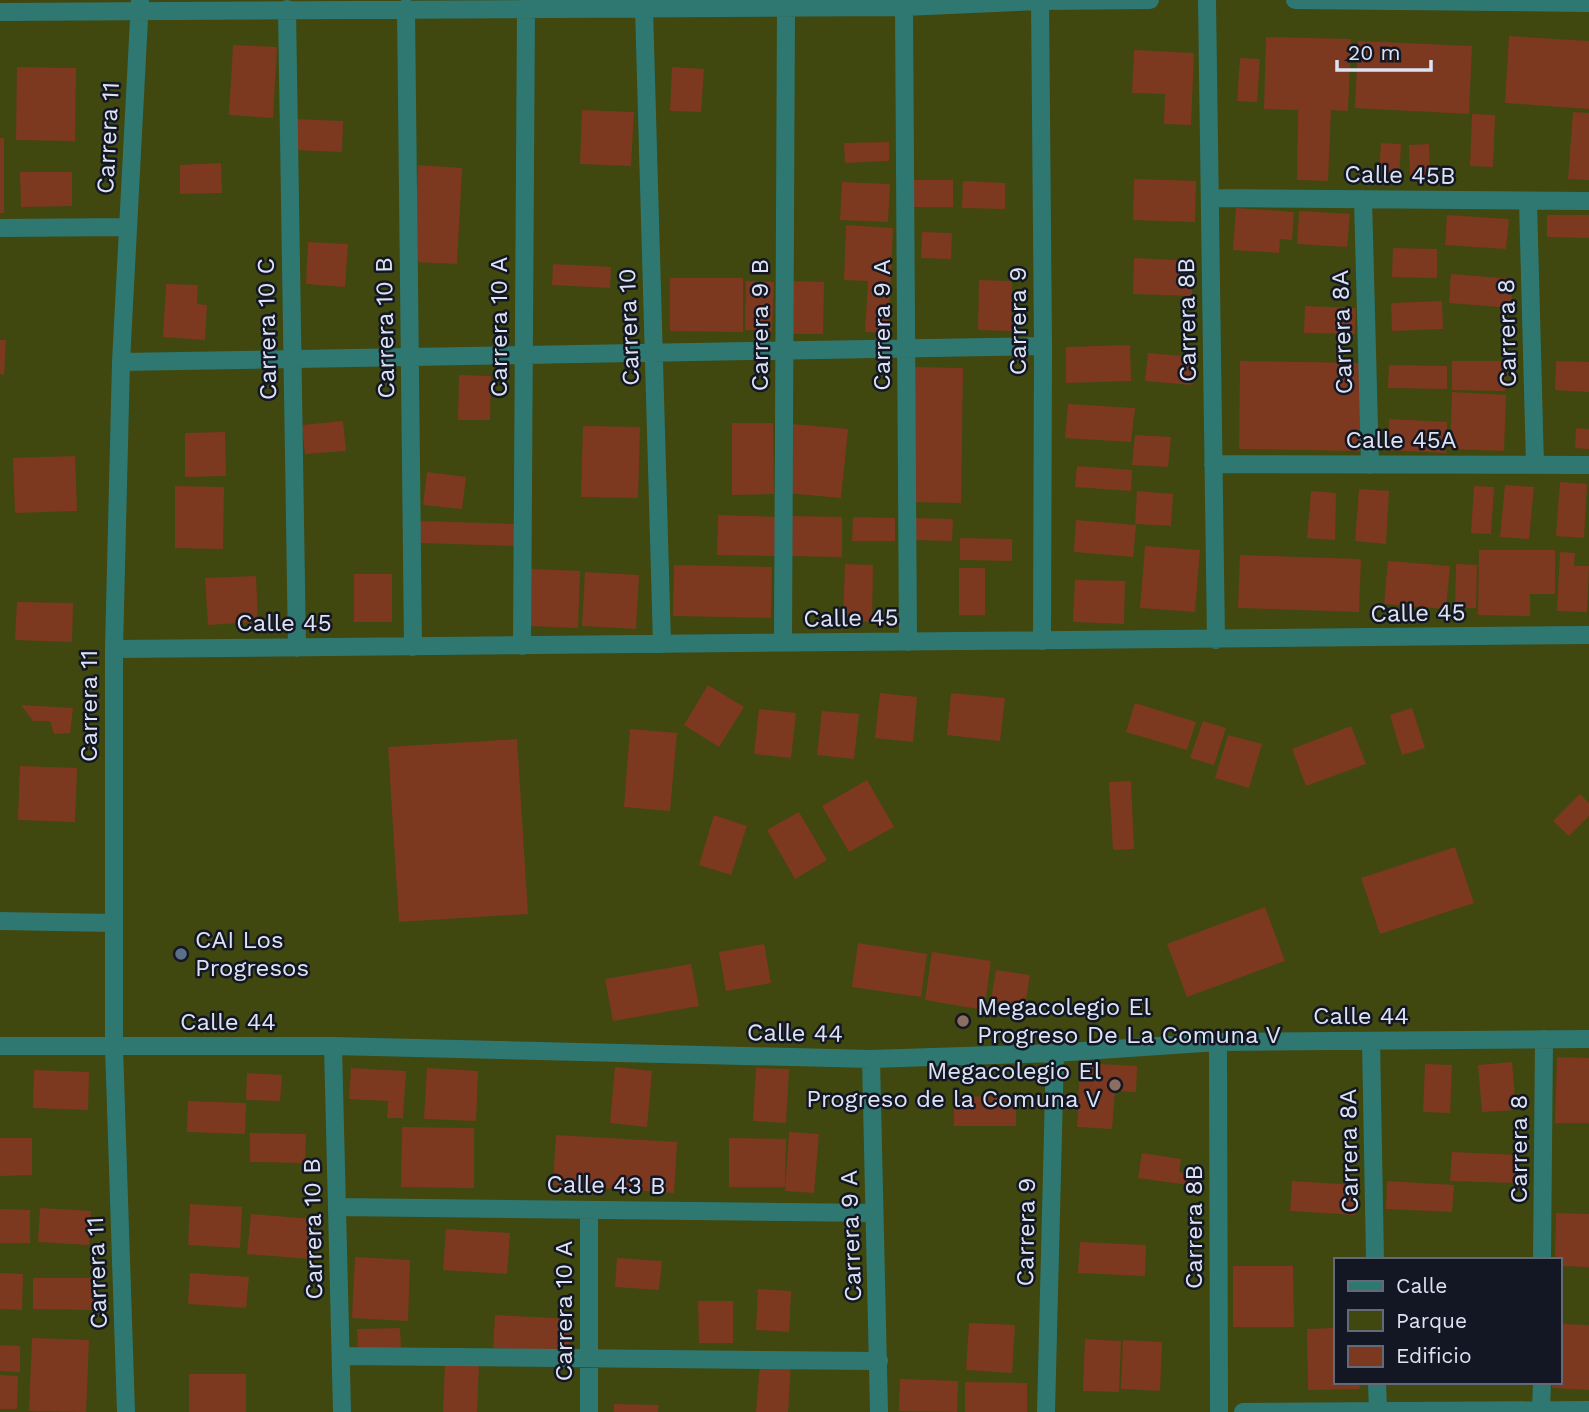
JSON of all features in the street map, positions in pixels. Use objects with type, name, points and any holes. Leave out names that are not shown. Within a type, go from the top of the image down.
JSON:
[{"type":"street","points":[[0,12],[140,5],[286,9],[380,4],[406,8],[526,8],[594,4],[644,8],[786,7],[823,4],[904,7],[1040,1],[1150,0]]},
{"type":"street","name":"Carrera 8B","points":[[1207,0],[1216,640]]},
{"type":"street","points":[[1295,0],[1589,3]]},
{"type":"street","name":"Carrera 9","points":[[1040,1],[1042,641]]},
{"type":"street","name":"Carrera 11","points":[[126,1412],[112,923],[114,649],[121,362],[140,5]]},
{"type":"street","name":"Carrera 9 B","points":[[783,643],[786,7]]},
{"type":"street","name":"Carrera 9 A","points":[[904,7],[908,642]]},
{"type":"street","name":"Carrera 10 B","points":[[406,8],[413,647]]},
{"type":"street","name":"Carrera 10 A","points":[[522,646],[526,8]]},
{"type":"street","name":"Carrera 10","points":[[644,8],[662,644]]},
{"type":"street","name":"Carrera 10 C","points":[[286,9],[297,648]]},
{"type":"street","name":"Calle 45B","points":[[1210,198],[1589,201]]},
{"type":"street","name":"Carrera 8A","points":[[1363,199],[1370,464]]},
{"type":"street","name":"Carrera 8","points":[[1528,201],[1535,465]]},
{"type":"street","points":[[0,228],[127,227]]},
{"type":"street","points":[[121,362],[1043,346]]},
{"type":"street","name":"Calle 45A","points":[[1213,464],[1589,465]]},
{"type":"street","name":"Calle 45","points":[[114,649],[1589,635]]},
{"type":"street","points":[[0,920],[112,923]]},
{"type":"street","name":"Carrera 8","points":[[1542,1258],[1544,1039]]},
{"type":"street","name":"Calle 44","points":[[0,1046],[333,1046],[871,1059],[1055,1053],[1219,1042],[1589,1039]]},
{"type":"street","name":"Carrera 8A","points":[[1371,1041],[1375,1258]]},
{"type":"street","name":"Carrera 8B","points":[[1219,1042],[1219,1412]]},
{"type":"street","name":"Carrera 10 B","points":[[333,1046],[342,1412]]},
{"type":"street","name":"Carrera 9","points":[[1046,1412],[1055,1053]]},
{"type":"street","name":"Carrera 9 A","points":[[871,1059],[879,1412]]},
{"type":"street","name":"Calle 43 B","points":[[337,1207],[874,1213]]},
{"type":"street","name":"Carrera 10 A","points":[[589,1210],[589,1412]]},
{"type":"street","points":[[341,1356],[879,1361]]},
{"type":"street","points":[[1377,1384],[1378,1412]]},
{"type":"street","points":[[1541,1410],[1542,1384]]},
{"type":"street","points":[[1243,1412],[1589,1410]]},
{"type":"green space","points":[[0,0],[1589,0],[1589,1412],[0,1412]]},
{"type":"building","points":[[1509,36],[1589,41],[1589,109],[1505,103]]},
{"type":"building","points":[[1266,37],[1351,39],[1348,111],[1331,110],[1328,181],[1297,180],[1298,110],[1264,109]]},
{"type":"building","points":[[1358,41],[1472,46],[1469,114],[1355,108]]},
{"type":"building","points":[[233,45],[277,47],[273,118],[229,115]]},
{"type":"building","points":[[1134,50],[1194,53],[1191,125],[1164,124],[1165,94],[1132,93]]},
{"type":"building","points":[[1240,58],[1260,59],[1257,102],[1237,101]]},
{"type":"building","points":[[17,67],[76,68],[75,141],[16,140]]},
{"type":"building","points":[[672,67],[704,69],[701,112],[670,111]]},
{"type":"building","points":[[582,110],[634,112],[631,166],[580,164]]},
{"type":"building","points":[[1573,112],[1589,113],[1589,180],[1568,179]]},
{"type":"building","points":[[1472,114],[1495,115],[1493,167],[1470,166]]},
{"type":"building","points":[[295,119],[343,121],[342,152],[294,150]]},
{"type":"building","points":[[0,138],[4,138],[4,213],[0,213]]},
{"type":"building","points":[[889,142],[889,161],[845,163],[844,143]]},
{"type":"building","points":[[1381,143],[1401,144],[1399,178],[1379,177]]},
{"type":"building","points":[[1429,144],[1430,176],[1410,177],[1409,145]]},
{"type":"building","points":[[221,163],[222,193],[180,194],[180,165]]},
{"type":"building","points":[[418,165],[462,168],[457,264],[414,262]]},
{"type":"building","points":[[20,172],[72,172],[72,206],[21,207]]},
{"type":"building","points":[[1134,179],[1196,181],[1195,222],[1133,220]]},
{"type":"building","points":[[909,180],[953,180],[953,207],[908,207]]},
{"type":"building","points":[[963,181],[1005,183],[1005,209],[962,208]]},
{"type":"building","points":[[842,182],[890,184],[888,222],[840,220]]},
{"type":"building","points":[[1236,208],[1294,212],[1292,240],[1280,239],[1279,253],[1233,250]]},
{"type":"building","points":[[1299,211],[1350,214],[1347,247],[1297,244]]},
{"type":"building","points":[[1447,215],[1509,219],[1506,249],[1445,245]]},
{"type":"building","points":[[1547,215],[1589,215],[1589,238],[1547,237]]},
{"type":"building","points":[[846,225],[893,228],[888,333],[865,332],[868,281],[844,280]]},
{"type":"building","points":[[922,232],[952,233],[951,259],[921,258]]},
{"type":"building","points":[[308,242],[348,244],[345,287],[306,284]]},
{"type":"building","points":[[1393,248],[1437,249],[1437,278],[1392,277]]},
{"type":"building","points":[[1134,258],[1193,261],[1192,296],[1133,294]]},
{"type":"building","points":[[553,264],[611,267],[610,288],[552,285]]},
{"type":"building","points":[[1451,274],[1513,279],[1511,308],[1449,303]]},
{"type":"building","points":[[670,278],[743,278],[743,332],[670,331]]},
{"type":"building","points":[[979,280],[1012,281],[1011,331],[978,330]]},
{"type":"building","points":[[746,281],[774,282],[772,331],[745,330]]},
{"type":"building","points":[[793,281],[824,282],[823,334],[792,334]]},
{"type":"building","points":[[166,284],[198,285],[197,304],[207,305],[205,340],[163,337]]},
{"type":"building","points":[[1442,301],[1443,329],[1392,331],[1391,303]]},
{"type":"building","points":[[1305,306],[1356,308],[1355,334],[1304,333]]},
{"type":"building","points":[[0,340],[6,340],[4,375],[0,374]]},
{"type":"building","points":[[1130,345],[1131,381],[1066,383],[1066,347]]},
{"type":"building","points":[[1148,353],[1194,357],[1191,385],[1145,381]]},
{"type":"building","points":[[1240,361],[1361,363],[1360,451],[1239,449]]},
{"type":"building","points":[[1452,361],[1505,361],[1505,391],[1452,390]]},
{"type":"building","points":[[1556,361],[1589,362],[1589,392],[1555,390]]},
{"type":"building","points":[[1389,365],[1447,366],[1447,389],[1388,388]]},
{"type":"building","points":[[910,367],[963,368],[961,503],[908,502]]},
{"type":"building","points":[[459,375],[491,376],[490,420],[458,420]]},
{"type":"building","points":[[1452,392],[1506,395],[1504,451],[1450,449]]},
{"type":"building","points":[[1068,404],[1135,408],[1131,442],[1065,438]]},
{"type":"building","points":[[1389,419],[1447,422],[1446,453],[1388,450]]},
{"type":"building","points":[[343,421],[346,451],[305,454],[302,425]]},
{"type":"building","points":[[732,423],[773,423],[774,494],[732,495]]},
{"type":"building","points":[[792,424],[848,429],[841,498],[786,493]]},
{"type":"building","points":[[583,426],[640,427],[638,498],[581,497]]},
{"type":"building","points":[[1576,428],[1589,429],[1589,449],[1575,448]]},
{"type":"building","points":[[225,432],[226,476],[185,477],[185,433]]},
{"type":"building","points":[[1135,435],[1171,437],[1168,467],[1132,465]]},
{"type":"building","points":[[75,456],[77,511],[15,513],[13,458]]},
{"type":"building","points":[[1077,466],[1132,470],[1131,491],[1075,487]]},
{"type":"building","points":[[427,472],[466,477],[462,509],[423,505]]},
{"type":"building","points":[[1560,482],[1587,484],[1584,538],[1556,536]]},
{"type":"building","points":[[1505,485],[1534,487],[1529,539],[1500,537]]},
{"type":"building","points":[[175,486],[224,487],[223,549],[175,548]]},
{"type":"building","points":[[1474,486],[1494,487],[1491,534],[1471,533]]},
{"type":"building","points":[[1359,489],[1389,491],[1386,544],[1355,541]]},
{"type":"building","points":[[1137,491],[1173,494],[1171,526],[1135,524]]},
{"type":"building","points":[[1311,491],[1336,493],[1335,540],[1307,538]]},
{"type":"building","points":[[718,515],[780,517],[778,556],[717,555]]},
{"type":"building","points":[[790,516],[842,517],[842,557],[789,556]]},
{"type":"building","points":[[853,517],[895,518],[895,541],[852,541]]},
{"type":"building","points":[[915,518],[953,519],[952,541],[914,540]]},
{"type":"building","points":[[1076,520],[1136,525],[1133,557],[1074,552]]},
{"type":"building","points":[[417,521],[516,524],[515,546],[417,543]]},
{"type":"building","points":[[960,538],[1012,539],[1012,561],[960,560]]},
{"type":"building","points":[[1145,546],[1200,550],[1195,612],[1140,608]]},
{"type":"building","points":[[1479,550],[1555,550],[1555,594],[1530,594],[1530,616],[1478,615]]},
{"type":"building","points":[[1560,552],[1575,553],[1574,566],[1589,566],[1587,612],[1557,611]]},
{"type":"building","points":[[1240,555],[1361,559],[1359,612],[1238,608]]},
{"type":"building","points":[[1388,561],[1450,566],[1446,609],[1384,604]]},
{"type":"building","points":[[845,564],[873,565],[872,622],[843,621]]},
{"type":"building","points":[[1456,564],[1477,565],[1476,608],[1455,608]]},
{"type":"building","points":[[674,565],[772,567],[771,618],[673,616]]},
{"type":"building","points":[[959,568],[985,568],[985,615],[959,615]]},
{"type":"building","points":[[530,569],[580,571],[578,628],[529,626]]},
{"type":"building","points":[[585,572],[639,575],[636,629],[582,626]]},
{"type":"building","points":[[354,574],[392,574],[392,622],[354,622]]},
{"type":"building","points":[[256,576],[258,622],[208,625],[205,578]]},
{"type":"building","points":[[1075,580],[1125,581],[1124,624],[1073,622]]},
{"type":"building","points":[[17,602],[73,603],[72,642],[15,640]]},
{"type":"building","points":[[708,685],[744,707],[719,747],[684,725]]},
{"type":"building","points":[[880,693],[917,697],[913,742],[875,738]]},
{"type":"building","points":[[951,693],[1005,698],[1000,741],[947,735]]},
{"type":"building","points":[[1135,703],[1196,722],[1187,750],[1126,732]]},
{"type":"building","points":[[21,705],[73,708],[70,733],[54,734],[50,721],[33,721]]},
{"type":"building","points":[[1412,708],[1425,748],[1402,755],[1390,715]]},
{"type":"building","points":[[759,709],[796,713],[791,758],[754,754]]},
{"type":"building","points":[[822,711],[859,714],[854,759],[817,755]]},
{"type":"building","points":[[1203,721],[1226,728],[1214,765],[1190,758]]},
{"type":"building","points":[[1351,726],[1366,764],[1306,786],[1292,749]]},
{"type":"building","points":[[630,729],[677,733],[670,811],[624,807]]},
{"type":"building","points":[[1228,735],[1262,744],[1249,788],[1215,778]]},
{"type":"building","points":[[517,739],[528,914],[399,922],[388,747]]},
{"type":"building","points":[[20,766],[77,768],[75,822],[18,820]]},
{"type":"building","points":[[867,780],[894,827],[849,852],[822,806]]},
{"type":"building","points":[[1131,781],[1134,849],[1113,850],[1109,782]]},
{"type":"building","points":[[1580,794],[1589,803],[1589,816],[1569,836],[1553,821]]},
{"type":"building","points":[[799,812],[827,860],[795,879],[767,830]]},
{"type":"building","points":[[714,815],[747,826],[731,875],[699,865]]},
{"type":"building","points":[[1455,847],[1474,903],[1380,934],[1361,878]]},
{"type":"building","points":[[1265,907],[1285,961],[1187,997],[1167,944]]},
{"type":"building","points":[[858,943],[927,954],[921,997],[852,987]]},
{"type":"building","points":[[764,944],[771,983],[726,991],[719,952]]},
{"type":"building","points":[[932,952],[991,961],[984,1010],[925,1000]]},
{"type":"building","points":[[691,964],[699,1006],[613,1021],[605,979]]},
{"type":"building","points":[[996,970],[1030,975],[1023,1017],[989,1012]]},
{"type":"building","points":[[1557,1057],[1589,1058],[1589,1123],[1555,1123]]},
{"type":"building","points":[[1512,1062],[1516,1110],[1482,1112],[1478,1065]]},
{"type":"building","points":[[1080,1063],[1137,1066],[1136,1092],[1115,1091],[1112,1129],[1077,1127]]},
{"type":"building","points":[[1425,1064],[1452,1065],[1450,1113],[1423,1112]]},
{"type":"building","points":[[615,1067],[652,1071],[647,1127],[610,1123]]},
{"type":"building","points":[[351,1068],[406,1071],[403,1118],[387,1118],[388,1101],[349,1099]]},
{"type":"building","points":[[427,1068],[478,1071],[476,1121],[424,1119]]},
{"type":"building","points":[[756,1068],[789,1069],[786,1123],[753,1121]]},
{"type":"building","points":[[34,1070],[89,1072],[88,1110],[33,1108]]},
{"type":"building","points":[[247,1073],[282,1075],[280,1101],[246,1100]]},
{"type":"building","points":[[954,1096],[1016,1097],[1016,1126],[954,1126]]},
{"type":"building","points":[[188,1101],[246,1103],[245,1134],[187,1132]]},
{"type":"building","points":[[402,1127],[474,1128],[474,1188],[401,1187]]},
{"type":"building","points":[[789,1132],[819,1134],[814,1193],[785,1191]]},
{"type":"building","points":[[250,1133],[306,1134],[305,1163],[250,1162]]},
{"type":"building","points":[[556,1135],[677,1142],[674,1193],[553,1185]]},
{"type":"building","points":[[0,1138],[32,1138],[32,1175],[0,1176]]},
{"type":"building","points":[[729,1138],[786,1139],[785,1187],[729,1187]]},
{"type":"building","points":[[1452,1152],[1517,1155],[1516,1183],[1450,1181]]},
{"type":"building","points":[[1142,1153],[1181,1159],[1179,1172],[1203,1176],[1202,1187],[1138,1178]]},
{"type":"building","points":[[1292,1181],[1357,1185],[1355,1215],[1290,1211]]},
{"type":"building","points":[[1387,1181],[1454,1185],[1452,1212],[1386,1209]]},
{"type":"building","points":[[190,1204],[242,1207],[240,1248],[188,1245]]},
{"type":"building","points":[[40,1208],[91,1211],[89,1245],[38,1242]]},
{"type":"building","points":[[0,1209],[30,1210],[30,1243],[0,1243]]},
{"type":"building","points":[[1556,1213],[1589,1214],[1589,1267],[1561,1266],[1561,1258],[1555,1258]]},
{"type":"building","points":[[251,1214],[314,1219],[310,1259],[247,1254]]},
{"type":"building","points":[[446,1229],[510,1233],[507,1274],[443,1270]]},
{"type":"building","points":[[1080,1242],[1146,1245],[1145,1276],[1078,1273]]},
{"type":"building","points":[[355,1257],[410,1260],[408,1321],[352,1318]]},
{"type":"building","points":[[617,1258],[662,1261],[659,1290],[615,1287]]},
{"type":"building","points":[[1233,1266],[1293,1266],[1294,1327],[1233,1327]]},
{"type":"building","points":[[0,1273],[23,1274],[22,1310],[0,1309]]},
{"type":"building","points":[[190,1273],[249,1277],[246,1308],[188,1304]]},
{"type":"building","points":[[33,1278],[93,1278],[93,1310],[33,1309]]},
{"type":"building","points":[[758,1289],[791,1291],[789,1332],[756,1330]]},
{"type":"building","points":[[698,1301],[733,1301],[733,1343],[699,1343]]},
{"type":"building","points":[[495,1315],[571,1319],[569,1352],[493,1348]]},
{"type":"building","points":[[969,1323],[1015,1325],[1012,1373],[966,1370]]},
{"type":"building","points":[[1561,1324],[1589,1325],[1589,1390],[1552,1388],[1553,1384],[1561,1384]]},
{"type":"building","points":[[400,1328],[401,1349],[358,1350],[357,1329]]},
{"type":"building","points":[[1334,1328],[1334,1384],[1359,1384],[1360,1389],[1308,1390],[1307,1329]]},
{"type":"building","points":[[32,1338],[89,1340],[86,1412],[29,1411]]},
{"type":"building","points":[[1085,1339],[1121,1341],[1119,1392],[1083,1391]]},
{"type":"building","points":[[1123,1340],[1162,1342],[1160,1391],[1121,1389]]},
{"type":"building","points":[[0,1345],[20,1346],[20,1372],[0,1371]]},
{"type":"building","points":[[760,1362],[791,1365],[788,1412],[756,1412]]},
{"type":"building","points":[[445,1363],[479,1364],[477,1412],[443,1412]]},
{"type":"building","points":[[189,1374],[246,1374],[246,1412],[189,1412]]},
{"type":"building","points":[[0,1375],[18,1376],[17,1409],[0,1409]]},
{"type":"building","points":[[900,1379],[958,1381],[957,1412],[899,1411]]},
{"type":"building","points":[[965,1382],[1027,1383],[1027,1412],[965,1412]]},
{"type":"building","points":[[614,1404],[659,1405],[658,1412],[614,1412]]},
{"type":"place","name":"CAI Los Progresos","points":[[181,954]]},
{"type":"place","name":"Megacolegio El Progreso De La Comuna V","points":[[963,1021]]},
{"type":"place","name":"Megacolegio El Progreso de la Comuna V","points":[[1115,1085]]}]
